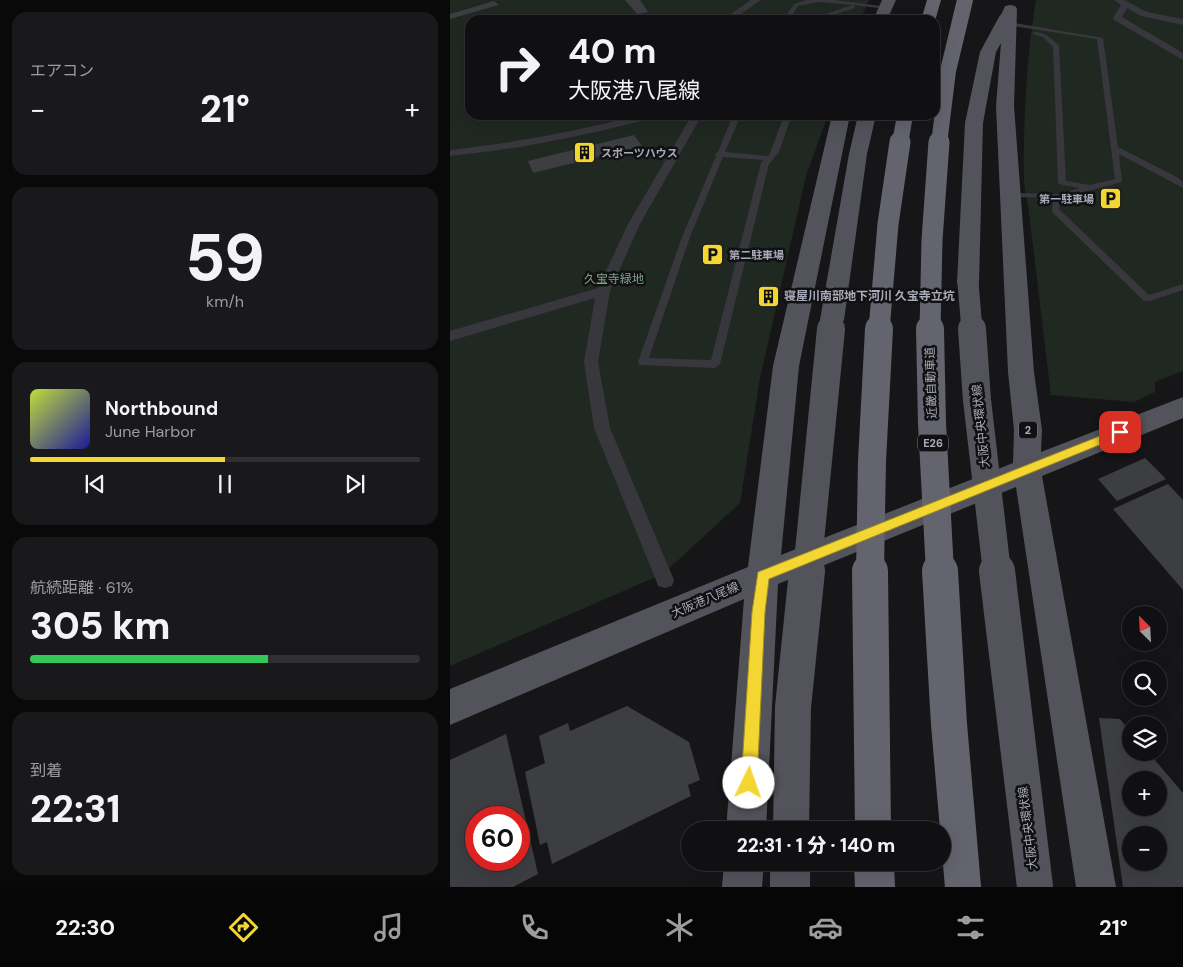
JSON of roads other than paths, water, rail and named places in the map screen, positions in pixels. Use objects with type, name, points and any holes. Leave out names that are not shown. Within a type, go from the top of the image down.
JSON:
[{"type":"highway","points":[[930,15],[934,0]]},
{"type":"highway","name":"近畿自動車道","points":[[962,887],[950,751],[935,498],[930,342],[932,233],[939,146],[949,68],[965,0]]},
{"type":"highway","points":[[873,821],[870,499],[877,343],[888,233],[904,120]]},
{"type":"highway","points":[[874,871],[874,887]]},
{"type":"main road","name":"2","points":[[1010,16],[1005,106],[1021,372],[1028,430],[1027,469],[1096,887]]},
{"type":"main road","name":"大阪中央環状線","points":[[1010,16],[988,52],[974,123],[968,283],[977,400],[1035,887]]},
{"type":"main road","points":[[747,821],[759,612],[786,366],[840,120]]},
{"type":"main road","points":[[791,821],[793,707],[832,320],[858,154],[866,120]]},
{"type":"main road","name":"大阪港八尾線","points":[[450,707],[763,576],[1183,407]]},
{"type":"main road","points":[[742,887],[743,871]]},
{"type":"main road","points":[[790,871],[790,887]]},
{"type":"street","points":[[734,15],[757,0]]},
{"type":"street","points":[[1183,22],[1144,14],[1121,2],[1117,18],[1183,57]]},
{"type":"street","points":[[450,153],[507,147],[633,120]]},
{"type":"street","points":[[665,580],[602,428],[591,362],[603,291],[634,224],[694,120]]},
{"type":"street","points":[[450,336],[603,291]]},
{"type":"lane","points":[[789,15],[796,5],[812,1],[887,9]]},
{"type":"lane","points":[[830,15],[845,8],[887,9]]},
{"type":"lane","points":[[1010,16],[1100,38],[1118,180],[1058,196],[1011,195]]},
{"type":"lane","points":[[1010,16],[1056,46],[1062,183],[1092,187]]},
{"type":"lane","points":[[735,120],[686,236],[643,362],[715,364],[765,163],[775,152],[786,120]]},
{"type":"lane","points":[[1114,148],[1174,179],[1183,186]]},
{"type":"lane","points":[[719,154],[769,158]]},
{"type":"lane","points":[[1058,196],[1055,210],[1147,298],[1183,287]]},
{"type":"place","name":"スポーツハウス","points":[[585,153]]},
{"type":"place","name":"第一駐車場","points":[[1110,199]]},
{"type":"place","name":"第二駐車場","points":[[713,255]]},
{"type":"place","name":"寝屋川南部地下河川 久宝寺立坑","points":[[768,296]]},
{"type":"park label","name":"久宝寺緑地","points":[[614,279]]}]
